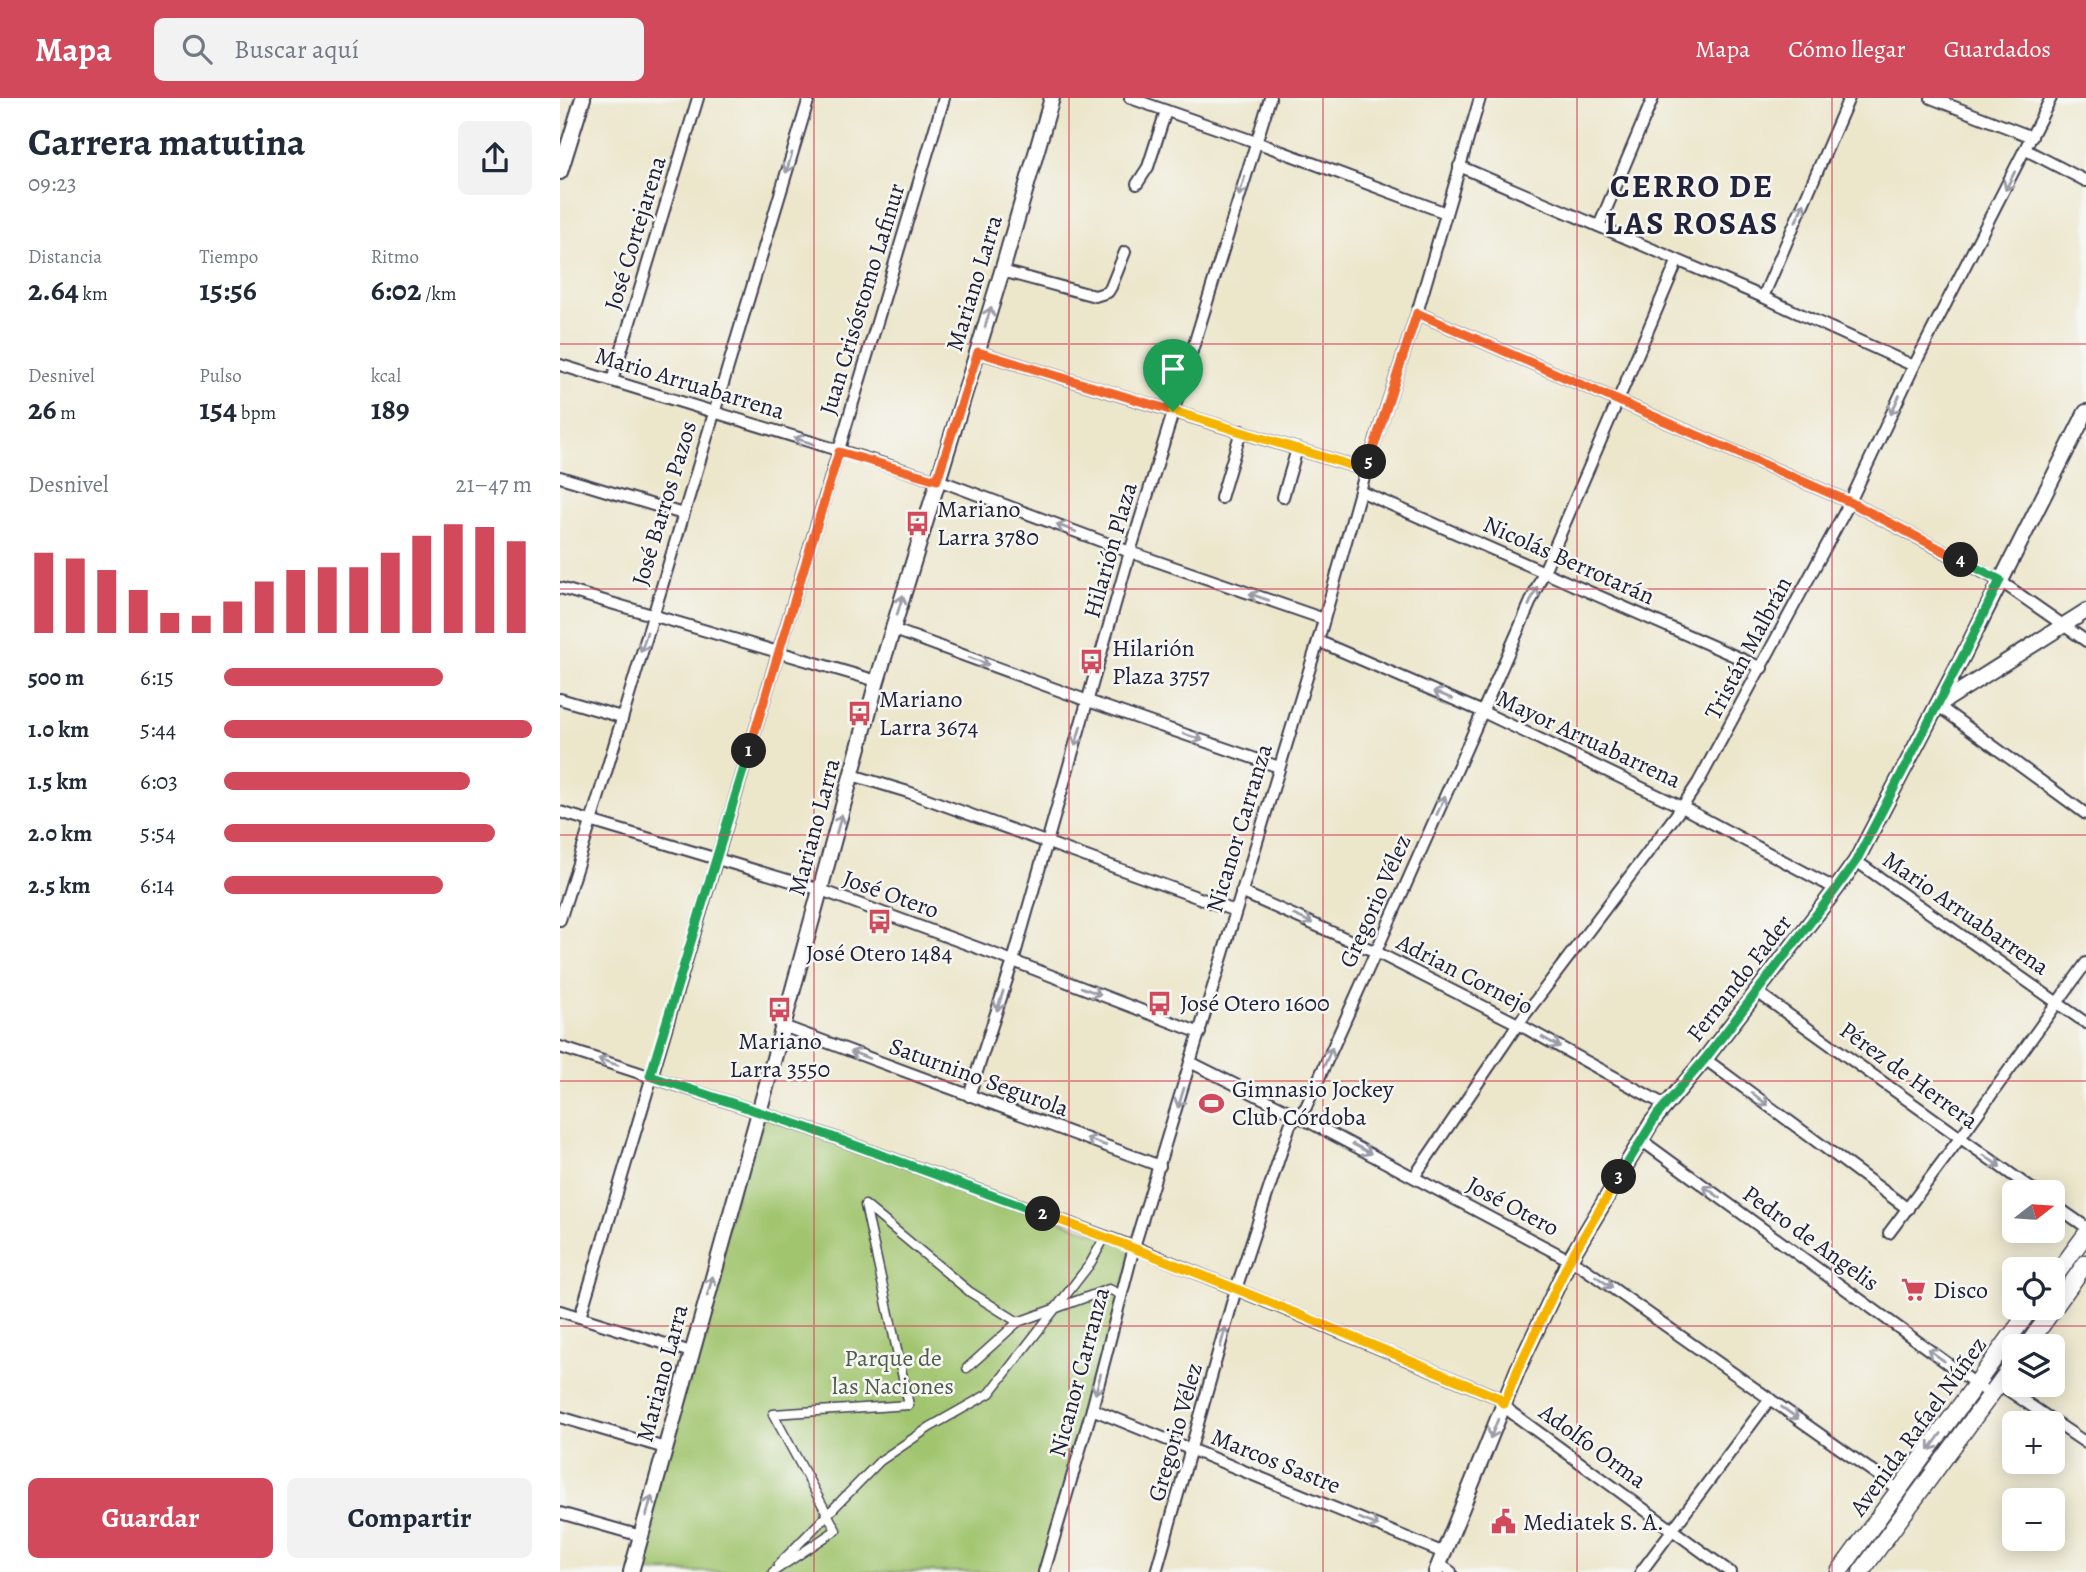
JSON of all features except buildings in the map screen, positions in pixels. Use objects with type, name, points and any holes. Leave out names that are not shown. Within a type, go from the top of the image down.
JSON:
[{"type":"main road","points":[[560,172],[583,98]]},
{"type":"main road","name":"Mariano Larra","points":[[631,1572],[877,681],[978,352],[1052,98]]},
{"type":"main road","name":"Fernando Fader","points":[[1443,1565],[1518,1369],[1570,1259],[1665,1105],[1705,1059],[1856,861],[2086,412]]},
{"type":"main road","points":[[1937,705],[2086,611]]},
{"type":"main road","points":[[2065,1263],[2086,1234]]},
{"type":"main road","name":"Avenida Rafael Núñez","points":[[2036,1334],[2086,1263]]},
{"type":"main road","name":"Avenida Rafael Núñez","points":[[1839,1572],[2023,1320]]},
{"type":"main road","name":"Avenida Rafael Núñez","points":[[1861,1572],[2002,1380]]},
{"type":"street","name":"José Cortejarena","points":[[612,381],[698,98]]},
{"type":"street","name":"José Barros Pazos","points":[[560,920],[809,98]]},
{"type":"street","name":"Juan Crisóstomo Lafinur","points":[[580,1317],[944,98]]},
{"type":"street","points":[[1130,98],[1446,213]]},
{"type":"street","name":"Hilarión Plaza","points":[[969,1096],[1013,961],[1130,552],[1270,98]]},
{"type":"street","name":"Nicanor Carranza","points":[[1044,1572],[1092,1409],[1135,1247],[1318,641],[1366,470],[1417,313],[1480,98]]},
{"type":"street","points":[[1599,226],[1653,98]]},
{"type":"street","points":[[1763,297],[1849,98]]},
{"type":"street","points":[[1931,98],[2032,136]]},
{"type":"street","name":"Tristán Malbrán","points":[[1414,1177],[1518,1024],[1682,807],[1762,668],[1850,502],[1914,366],[2051,98]]},
{"type":"street","points":[[1137,184],[1148,167],[1166,111]]},
{"type":"street","points":[[2026,150],[2086,181]]},
{"type":"street","points":[[1459,166],[1763,297],[1914,366]]},
{"type":"street","points":[[1002,271],[1095,296],[1108,292],[1111,288],[1125,252]]},
{"type":"street","name":"Gregorio Vélez","points":[[1156,1572],[1236,1289],[1290,1125],[1306,1107],[1376,952],[1483,712],[1677,262]]},
{"type":"street","points":[[1417,313],[1850,502],[2000,580],[2086,641]]},
{"type":"street","points":[[978,352],[1366,470]]},
{"type":"street","name":"Mario Arruabarrena","points":[[560,365],[937,480],[1130,552],[1324,619]]},
{"type":"street","points":[[1221,498],[1241,431]]},
{"type":"street","points":[[1283,497],[1297,449]]},
{"type":"street","points":[[560,477],[683,513]]},
{"type":"street","name":"Nicolás Berrotarán","points":[[1360,491],[1762,668]]},
{"type":"street","points":[[560,588],[877,681]]},
{"type":"street","points":[[892,629],[1279,767]]},
{"type":"street","name":"Mayor Arruabarrena","points":[[1318,641],[1483,712],[1682,807],[1836,889]]},
{"type":"street","points":[[560,699],[621,718]]},
{"type":"street","points":[[1937,705],[2086,814]]},
{"type":"street","points":[[852,775],[908,792],[1235,911]]},
{"type":"street","name":"José Otero","points":[[560,812],[821,890],[1200,1033]]},
{"type":"street","name":"Mario Arruabarrena","points":[[1856,861],[2086,1023]]},
{"type":"street","name":"Adrian Cornejo","points":[[1241,892],[1376,952],[1518,1024],[1665,1105]]},
{"type":"street","points":[[1889,1233],[2086,963]]},
{"type":"street","name":"Pérez de Herrera","points":[[1757,992],[2019,1180]]},
{"type":"street","name":"Saturnino Segurola","points":[[783,1026],[1160,1166]]},
{"type":"street","name":"Adolfo Orma","points":[[560,1047],[808,1128],[1135,1247],[1497,1397],[1512,1413],[1730,1572]]},
{"type":"street","points":[[1705,1059],[1908,1209]]},
{"type":"street","name":"José Otero","points":[[1192,1063],[1570,1259],[1899,1490]]},
{"type":"street","name":"Pedro de Angelis","points":[[1641,1140],[1977,1384],[1995,1390],[2086,1443]]},
{"type":"street","points":[[772,1572],[836,1530],[773,1414],[909,1405],[864,1205],[970,1292],[1018,1322]]},
{"type":"street","points":[[2065,1212],[2086,1227]]},
{"type":"street","points":[[772,1572],[880,1461],[930,1427],[990,1393],[1090,1264],[1105,1237]]},
{"type":"street","points":[[967,1368],[1018,1322],[1109,1289],[1122,1295]]},
{"type":"street","points":[[560,1311],[691,1352]]},
{"type":"street","points":[[1641,1572],[1770,1399]]},
{"type":"street","name":"Marcos Sastre","points":[[1092,1409],[1192,1450],[1443,1565]]},
{"type":"street","points":[[560,1417],[665,1448]]},
{"type":"street","points":[[560,1513],[641,1536]]},
{"type":"green space","name":"Parque de las Naciones","points":[[758,1113],[1134,1247],[1044,1572],[631,1572]]},
{"type":"place","name":"Mariano Larra 3780","points":[[917,523]]},
{"type":"place","name":"Hilarión Plaza 3757","points":[[1092,662]]},
{"type":"place","name":"Mariano Larra 3674","points":[[859,713]]},
{"type":"place","name":"José Otero 1484","points":[[879,922]]},
{"type":"place","name":"José Otero 1600","points":[[1160,1003]]},
{"type":"place","name":"Mariano Larra 3550","points":[[780,1010]]},
{"type":"place","name":"Gimnasio Jockey Club Córdoba","points":[[1212,1103]]},
{"type":"place","name":"Disco","points":[[1913,1290]]},
{"type":"place","name":"Mediatek S. A.","points":[[1503,1522]]},
{"type":"district","name":"CERRO DE LAS ROSAS","points":[[1692,204]]},
{"type":"route","points":[[1417,313],[1850,502],[2000,580],[1856,861],[1705,1059],[1652,1122],[1570,1259],[1504,1404],[1497,1397],[1135,1247],[808,1128],[650,1076],[839,452],[937,480],[978,352],[1173,411],[1366,470],[1417,313]]}]
